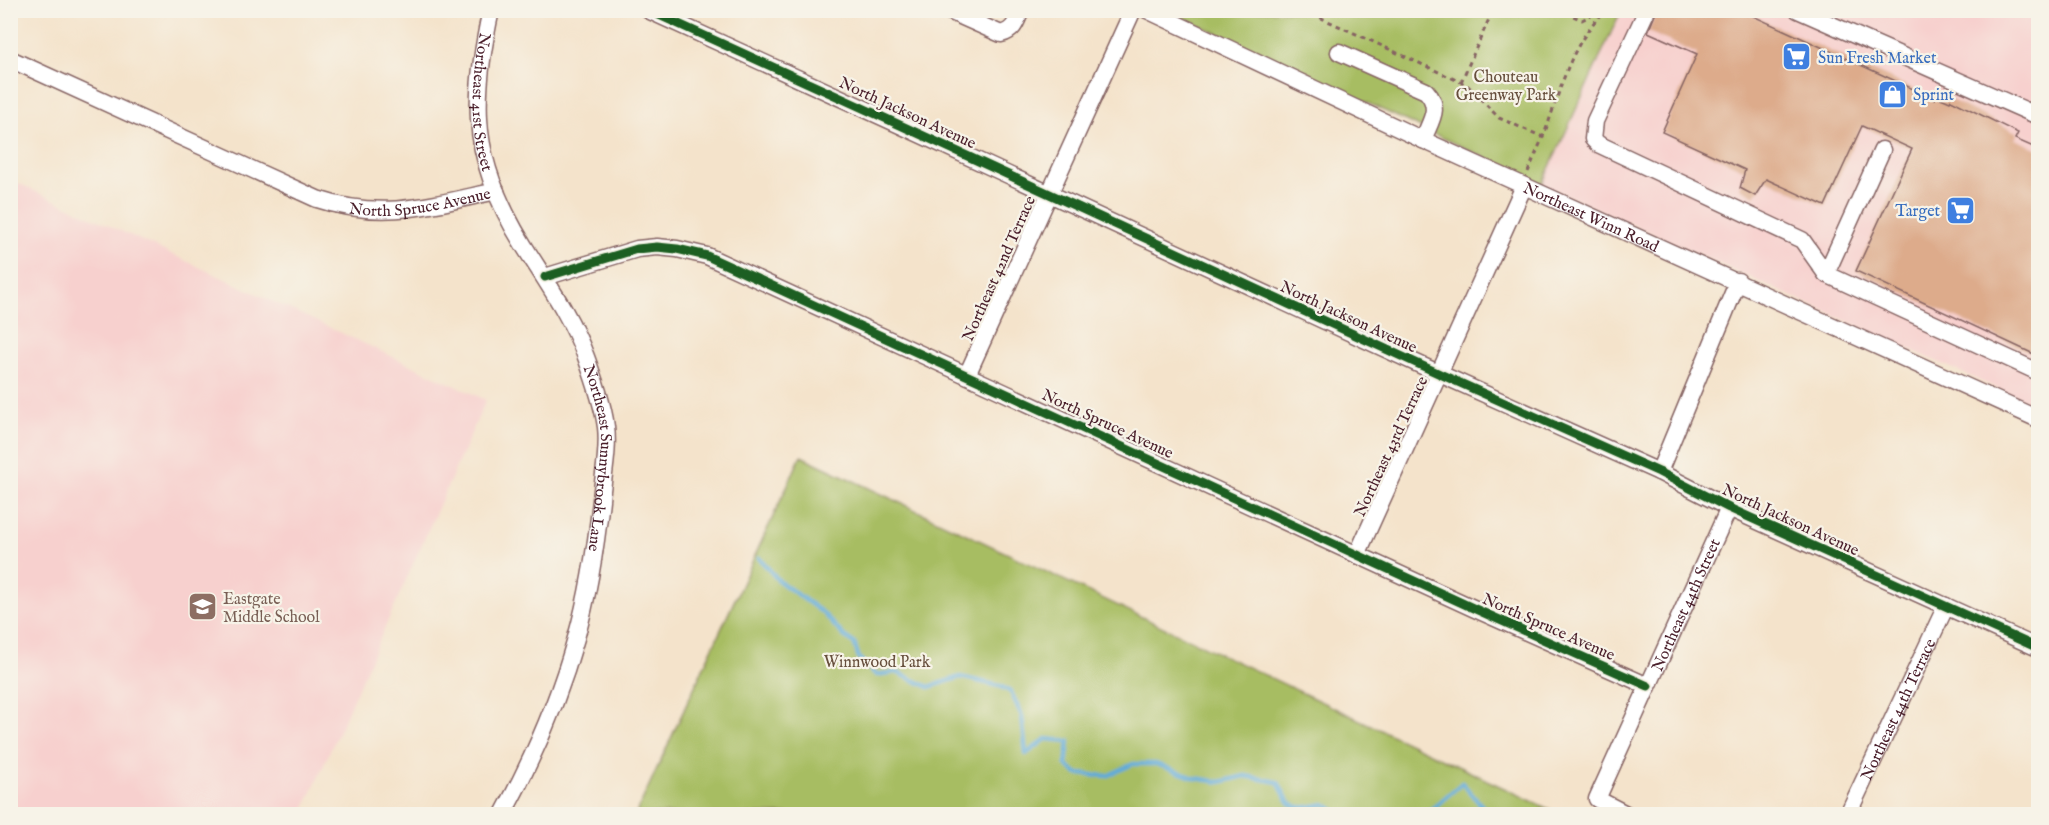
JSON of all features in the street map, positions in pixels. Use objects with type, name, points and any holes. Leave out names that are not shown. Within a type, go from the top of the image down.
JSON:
[{"type":"street","name":"Northeast 41st Street","points":[[490,10],[483,48],[479,121],[484,151],[496,191]]},
{"type":"street","name":"North Jackson Avenue","points":[[648,10],[1440,374],[1659,472],[1729,508],[2038,648]]},
{"type":"street","points":[[947,10],[1001,34],[1014,27],[1021,10]]},
{"type":"street","name":"Northeast 42nd Terrace","points":[[967,375],[1133,10]]},
{"type":"street","name":"Northeast Winn Road","points":[[1147,10],[1423,140],[2038,419]]},
{"type":"street","points":[[1647,10],[1595,121],[1593,139],[1598,144],[1802,240],[1826,274],[2038,372]]},
{"type":"street","points":[[1798,10],[2038,116]]},
{"type":"street","points":[[1339,52],[1426,91],[1434,99],[1435,111],[1423,140]]},
{"type":"street","name":"North Spruce Avenue","points":[[10,59],[317,199],[335,205],[364,210],[393,211],[496,191],[524,246],[545,277],[637,249],[657,247],[697,253],[1648,686]]},
{"type":"street","points":[[1826,274],[1882,150]]},
{"type":"street","name":"Northeast 43rd Terrace","points":[[1357,555],[1524,186]]},
{"type":"street","name":"Northeast Sunnybrook Lane","points":[[503,814],[537,744],[576,638],[598,530],[604,468],[606,428],[600,399],[574,330],[545,277]]},
{"type":"street","points":[[1659,472],[1738,281]]},
{"type":"street","name":"Northeast 44th Street","points":[[1626,814],[1597,800],[1729,508]]},
{"type":"street","name":"Northeast 44th Terrace","points":[[1848,814],[1946,606]]},
{"type":"path","points":[[1304,10],[1467,85],[1499,118],[1543,137]]},
{"type":"path","points":[[1461,82],[1493,10]]},
{"type":"path","points":[[1567,10],[1578,18],[1587,19],[1593,24]]},
{"type":"path","points":[[1587,19],[1591,10]]},
{"type":"path","points":[[1524,186],[1568,65],[1593,24],[1605,10]]},
{"type":"shaded area","points":[[1621,11],[2038,11],[2038,407],[1542,184]]},
{"type":"shaded area","name":"Eastgate Middle School","points":[[11,180],[486,400],[302,814],[11,814]]},
{"type":"green space","name":"Chouteau Greenway Park","points":[[1169,11],[1621,11],[1542,184]]},
{"type":"green space","name":"Winnwood Park","points":[[801,456],[1559,814],[636,814]]},
{"type":"building","points":[[1657,10],[1740,10],[1935,99],[1936,96],[1950,102],[1951,100],[2018,133],[2015,139],[2038,149],[2038,356],[1856,271],[1912,149],[1862,126],[1825,206],[1766,179],[1755,196],[1740,188],[1745,170],[1662,132],[1697,54],[1648,32]]},
{"type":"waterway","points":[[759,558],[779,581],[823,613],[844,636],[854,643],[859,658],[876,675],[896,672],[929,687],[960,677],[1000,686],[1011,692],[1022,716],[1026,754],[1046,739],[1069,741],[1066,765],[1077,774],[1107,776],[1133,764],[1156,764],[1195,778],[1220,782],[1245,776],[1278,782],[1287,799],[1295,807],[1325,804],[1340,814]]},
{"type":"waterway","points":[[1426,814],[1462,783],[1489,814]]},
{"type":"waterway","points":[[1384,814],[1391,814]]},
{"type":"cycle path","points":[[648,10],[1440,374],[1659,472],[1729,508],[2038,648]]},
{"type":"cycle path","points":[[545,277],[637,249],[657,247],[707,256],[1648,686]]},
{"type":"place","name":"Sun Fresh Market","points":[[1797,57]]},
{"type":"place","name":"Sprint","points":[[1892,94]]},
{"type":"place","name":"Target","points":[[1961,210]]},
{"type":"place","name":"Eastgate Middle School","points":[[202,607]]}]
